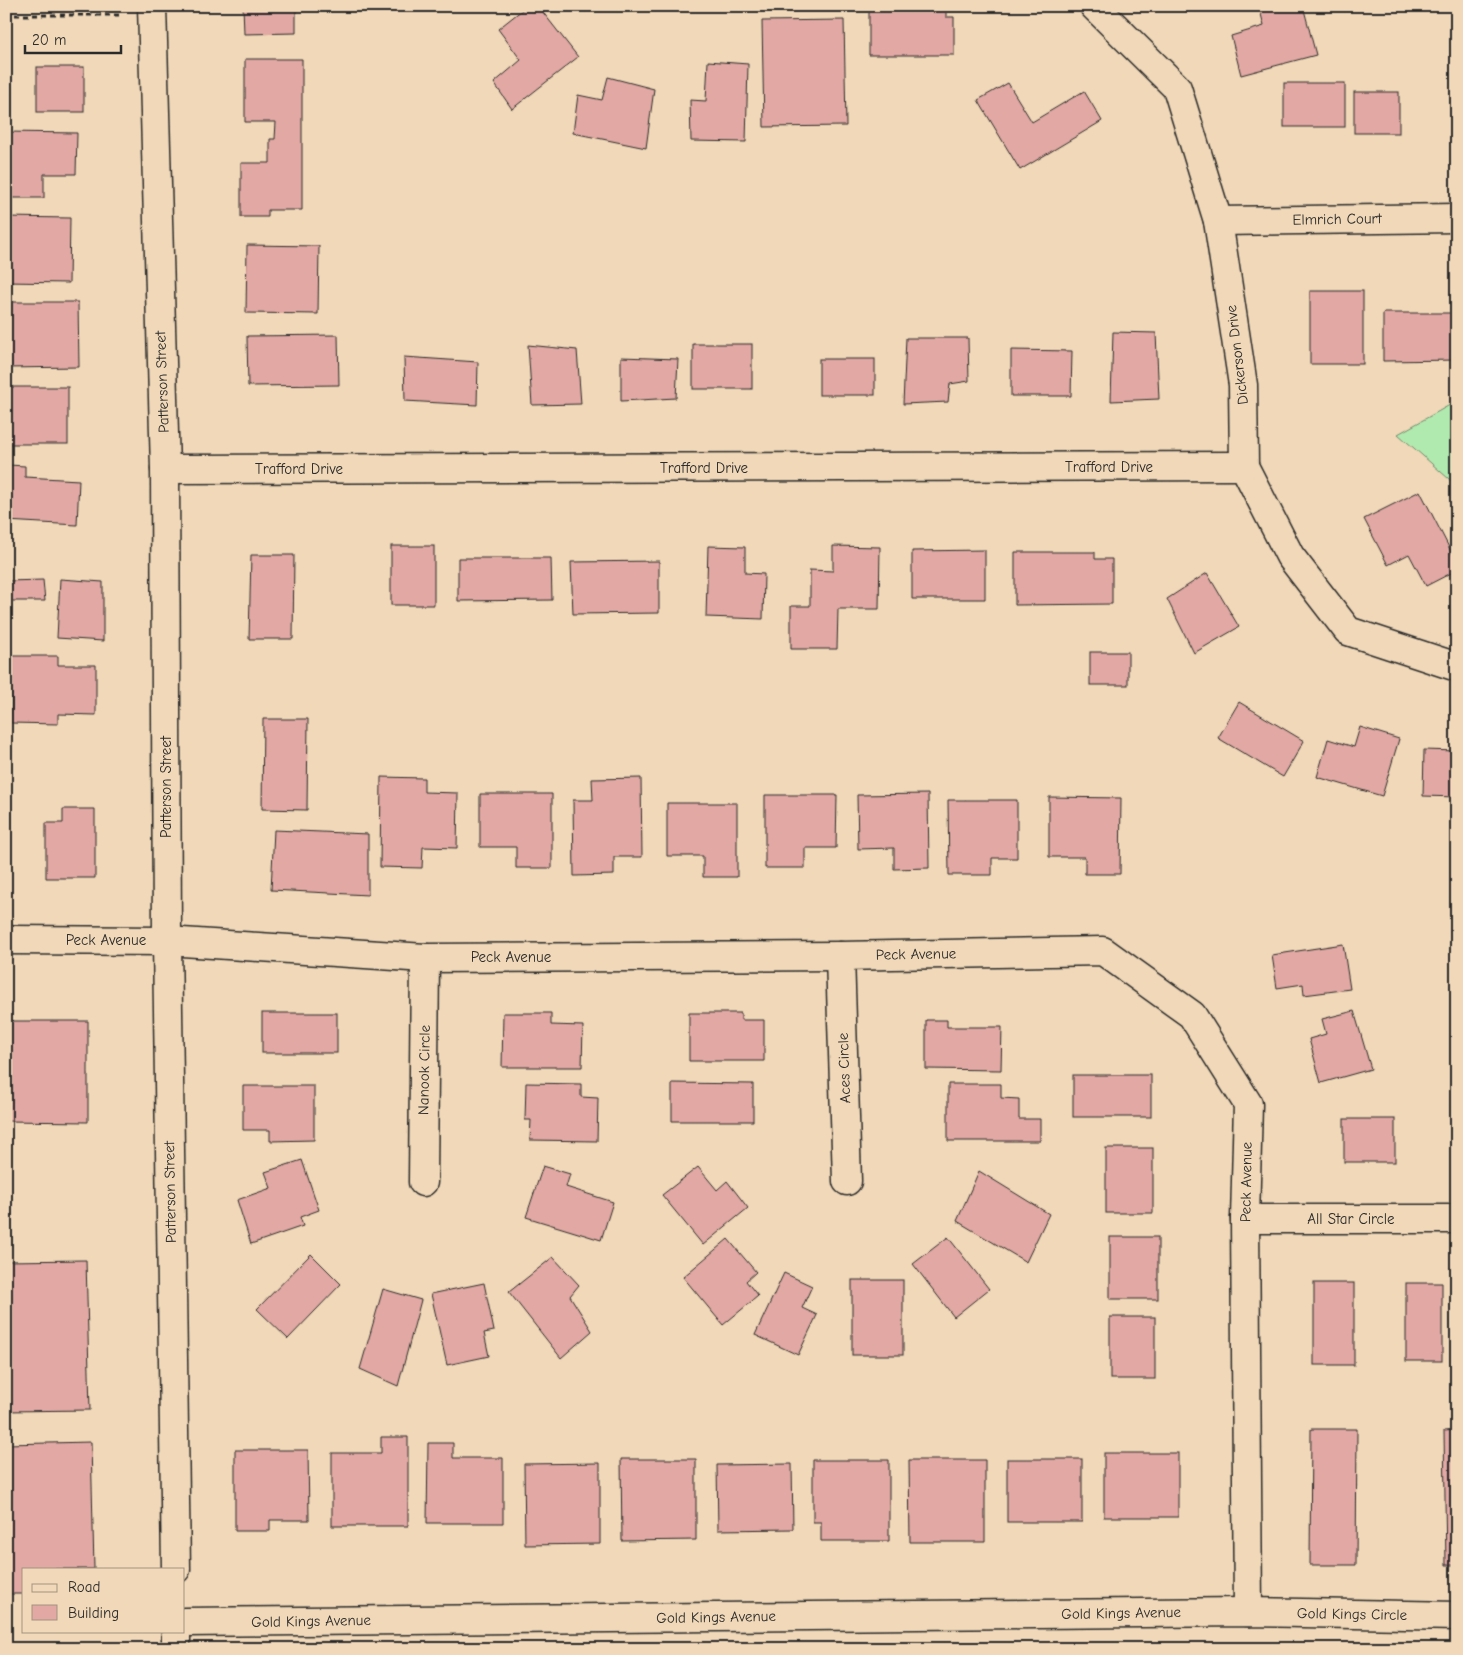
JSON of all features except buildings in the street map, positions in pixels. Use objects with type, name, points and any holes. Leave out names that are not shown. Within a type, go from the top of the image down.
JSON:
[{"type":"street","name":"Dickerson Drive","points":[[1094,6],[1177,88],[1218,221],[1243,385],[1244,466],[1290,556],[1348,631],[1457,667]]},
{"type":"street","name":"Patterson Street","points":[[152,11],[165,469],[167,941],[176,1568]]},
{"type":"street","name":"Elmrich Court","points":[[1218,221],[1457,218]]},
{"type":"street","name":"Trafford Drive","points":[[165,469],[1244,466]]},
{"type":"street","name":"Peck Avenue","points":[[6,940],[167,941],[425,958],[840,956],[1103,951],[1192,1015],[1248,1104],[1245,1219],[1248,1612]]},
{"type":"street","name":"Aces Circle","points":[[840,956],[847,1181]]},
{"type":"street","name":"Nanook Circle","points":[[423,1182],[425,958]]},
{"type":"street","name":"All Star Circle","points":[[1245,1219],[1457,1219]]},
{"type":"street","name":"Gold Kings Circle","points":[[1248,1612],[1457,1616]]},
{"type":"street","name":"Gold Kings Avenue","points":[[185,1622],[1248,1612]]},
{"type":"street","points":[[176,1632],[176,1649]]},
{"type":"path","points":[[6,15],[152,11]]},
{"type":"green space","points":[[1457,401],[1457,486],[1398,434]]}]
